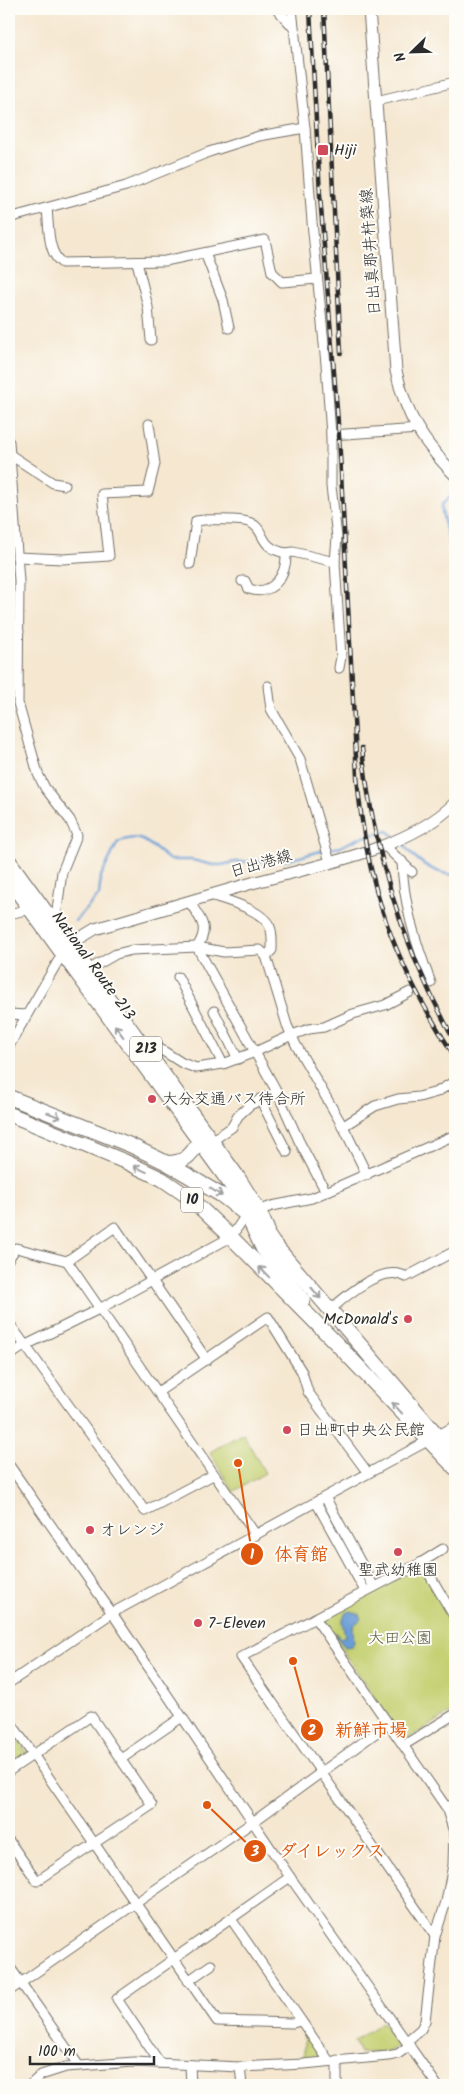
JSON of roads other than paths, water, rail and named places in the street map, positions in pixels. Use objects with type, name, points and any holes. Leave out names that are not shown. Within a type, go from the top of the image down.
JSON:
[{"type":"highway","name":"National Route 213","points":[[9,861],[35,907],[205,1141]]},
{"type":"highway","name":"National Route 213","points":[[9,880],[35,907],[56,925],[66,948],[88,970],[146,1050],[205,1141],[229,1182],[252,1213],[255,1236],[270,1260],[336,1343]]},
{"type":"highway","name":"10","points":[[9,1097],[130,1144],[167,1163],[252,1213],[273,1243],[330,1310],[455,1468]]},
{"type":"highway","name":"10","points":[[9,1114],[126,1162],[162,1179],[190,1198],[231,1236],[433,1439],[455,1453]]},
{"type":"highway","points":[[167,1163],[178,1163],[185,1160],[205,1141]]},
{"type":"main road","name":"日出真那井杵築線","points":[[369,9],[396,371],[408,412],[430,448],[455,473]]},
{"type":"main road","name":"日出港線","points":[[66,948],[95,930],[330,862],[399,840],[430,824],[455,803]]},
{"type":"street","points":[[277,9],[294,28]]},
{"type":"street","points":[[292,9],[305,128],[326,364],[331,435],[331,486],[336,537],[339,668]]},
{"type":"street","points":[[376,101],[455,82]]},
{"type":"street","points":[[9,218],[126,186],[210,152],[259,136],[305,128]]},
{"type":"street","points":[[47,208],[52,251],[56,259],[62,263],[165,261],[265,240],[270,268],[282,282]]},
{"type":"street","points":[[205,253],[223,300],[229,328]]},
{"type":"street","points":[[137,262],[148,307],[151,340]]},
{"type":"street","points":[[274,288],[282,282],[318,279]]},
{"type":"street","points":[[17,557],[63,559],[109,556],[102,494],[148,492],[155,464],[149,424]]},
{"type":"street","points":[[331,435],[419,429]]},
{"type":"street","points":[[9,442],[12,536],[20,581],[17,660],[18,703],[38,774],[45,788],[70,820],[77,835],[72,852],[62,872],[56,925]]},
{"type":"street","points":[[9,454],[53,483],[65,486]]},
{"type":"street","points":[[190,564],[196,521],[204,520],[251,523],[258,529],[261,538],[276,551],[293,552],[336,562]]},
{"type":"street","points":[[242,581],[245,581],[249,589],[255,591],[266,589],[281,580],[286,563],[286,552]]},
{"type":"street","points":[[9,634],[19,631]]},
{"type":"street","points":[[268,686],[271,709],[300,759],[330,862]]},
{"type":"street","points":[[384,845],[412,872]]},
{"type":"street","points":[[402,861],[403,887],[414,934],[431,983]]},
{"type":"street","points":[[211,895],[242,906],[262,916],[269,925],[272,935],[272,950],[266,956]]},
{"type":"street","points":[[189,902],[199,915],[205,930],[204,938],[197,947]]},
{"type":"street","points":[[9,914],[35,907]]},
{"type":"street","points":[[197,947],[277,1092],[299,1142],[326,1192]]},
{"type":"street","points":[[88,970],[116,954],[132,950],[197,947],[224,952],[260,950],[266,956],[292,1035],[366,1174]]},
{"type":"street","points":[[9,1046],[66,948]]},
{"type":"street","points":[[178,977],[223,1064]]},
{"type":"street","points":[[146,1050],[157,1048],[182,1063],[196,1068],[223,1064],[292,1035],[309,1029],[324,1027],[400,998],[410,992]]},
{"type":"street","points":[[214,1011],[238,1059]]},
{"type":"street","points":[[9,1014],[26,1015]]},
{"type":"street","points":[[342,1127],[375,1106],[398,1099],[419,1097],[437,1092],[455,1081]]},
{"type":"street","points":[[205,1141],[232,1127],[238,1116],[260,1099],[277,1092]]},
{"type":"street","points":[[260,1099],[287,1152]]},
{"type":"street","points":[[9,1356],[24,1346],[101,1308],[231,1236],[252,1213],[312,1198],[455,1137]]},
{"type":"street","points":[[67,1261],[115,1227],[207,1360]]},
{"type":"street","points":[[9,1258],[16,1248],[67,1261],[256,1535]]},
{"type":"street","points":[[330,1310],[366,1282],[394,1273],[399,1273],[406,1277],[455,1251]]},
{"type":"street","points":[[158,1392],[268,1317],[296,1361],[313,1398],[368,1473]]},
{"type":"street","points":[[9,1323],[145,1511],[214,1474]]},
{"type":"street","points":[[9,1683],[112,1613],[455,1426]]},
{"type":"street","points":[[433,1439],[455,1437]]},
{"type":"street","points":[[9,1465],[112,1613],[290,1877],[437,2085]]},
{"type":"street","points":[[325,1497],[374,1587]]},
{"type":"street","points":[[316,1502],[365,1591]]},
{"type":"street","points":[[435,1936],[241,1657],[422,1562],[443,1549]]},
{"type":"street","points":[[422,1562],[455,1618]]},
{"type":"street","points":[[30,2085],[41,2075],[56,2069],[79,2066],[134,2062],[240,2067],[286,2066],[388,2056],[398,2054],[421,2029],[425,2021],[435,1936],[451,1901],[454,1832],[446,1808],[316,1618]]},
{"type":"street","points":[[404,1745],[455,1714]]},
{"type":"street","points":[[9,1770],[91,1716],[152,1805],[37,1881],[9,1841]]},
{"type":"street","points":[[121,1759],[182,1717]]},
{"type":"street","points":[[9,1720],[217,2021],[293,2023],[300,2021]]},
{"type":"street","points":[[9,1991],[253,1822],[388,1724]]},
{"type":"street","points":[[446,1808],[455,1804]]},
{"type":"street","points":[[160,2063],[117,1999],[290,1877]]},
{"type":"street","points":[[231,1919],[300,2021],[333,2060],[337,2085]]},
{"type":"street","points":[[188,1981],[211,1965]]},
{"type":"street","points":[[9,1966],[79,2066]]},
{"type":"street","points":[[190,2065],[191,2085]]},
{"type":"street","points":[[240,2067],[242,2085]]},
{"type":"water","points":[[351,1611],[359,1614],[361,1619],[353,1626],[354,1642],[352,1646],[345,1647],[337,1638],[335,1632],[340,1638],[345,1636],[342,1622],[345,1613]]},
{"type":"waterway","points":[[455,492],[442,505],[455,567]]},
{"type":"waterway","points":[[329,849],[340,847],[359,838],[388,831],[394,836]]},
{"type":"waterway","points":[[75,921],[99,895],[101,876],[118,842],[127,839],[140,839],[170,860],[192,860],[213,865],[235,862],[289,860],[324,850]]},
{"type":"waterway","points":[[401,841],[411,854],[431,869],[455,875]]},
{"type":"waterway","points":[[328,1513],[359,1571]]},
{"type":"railway","points":[[310,9],[320,195],[339,435],[357,776],[361,816],[376,889],[386,923],[415,989],[455,1057]]},
{"type":"railway","points":[[324,9],[341,353]]},
{"type":"railway","points":[[362,748],[374,825],[393,899],[420,972],[455,1041]]},
{"type":"place","name":"Hiji","points":[[323,150]]},
{"type":"place","name":"大分交通バス待合所","points":[[152,1099]]},
{"type":"place","name":"McDonald's","points":[[408,1319]]},
{"type":"place","name":"日出町中央公民館","points":[[287,1430]]},
{"type":"place","name":"体育館","points":[[238,1463]]},
{"type":"place","name":"オレンジ","points":[[90,1530]]},
{"type":"place","name":"聖武幼稚園","points":[[398,1552]]},
{"type":"place","name":"7-Eleven","points":[[198,1623]]},
{"type":"place","name":"新鮮市場","points":[[293,1661]]},
{"type":"place","name":"ダイレックス","points":[[207,1805]]},
{"type":"park label","name":"大田公園","points":[[400,1638]]}]
